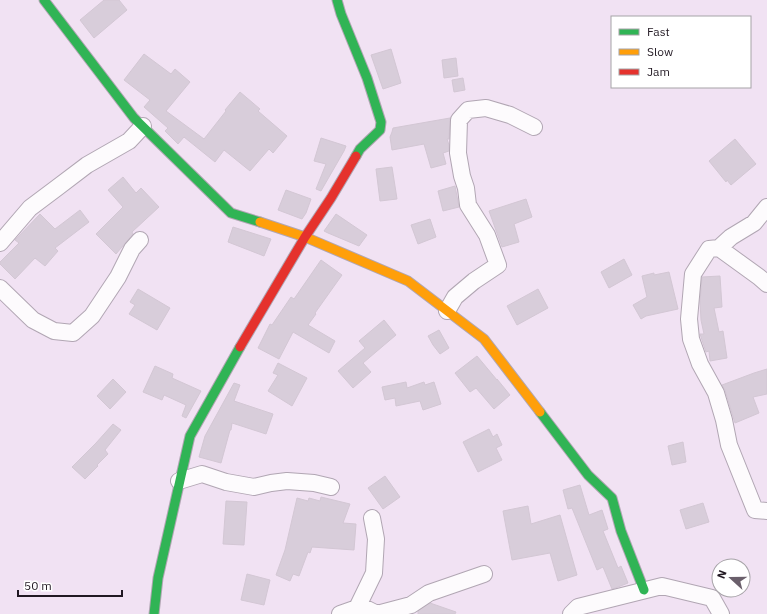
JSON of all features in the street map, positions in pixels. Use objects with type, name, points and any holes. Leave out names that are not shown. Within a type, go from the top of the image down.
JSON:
[{"type":"street","points":[[44,0],[134,118],[231,213],[305,237],[408,280],[484,339],[588,475],[612,498],[621,531],[644,590]]},
{"type":"street","points":[[154,614],[158,578],[190,436],[305,237],[331,198],[360,149],[380,130],[381,122],[367,78],[340,14],[337,0]]},
{"type":"street","points":[[447,310],[455,297],[474,281],[498,265],[487,235],[468,205],[466,188],[462,176],[458,153],[459,120],[468,110],[486,108],[510,115],[534,128]]},
{"type":"street","points":[[0,243],[30,208],[88,165],[129,141],[143,126]]},
{"type":"street","points":[[767,207],[754,223],[731,237],[719,248],[708,249],[693,274],[689,319],[691,339],[700,364],[716,393],[724,420],[729,445],[755,510],[767,510]]},
{"type":"street","points":[[0,288],[33,320],[54,331],[73,333],[92,316],[118,277],[132,249],[140,240]]},
{"type":"street","points":[[719,248],[767,284]]},
{"type":"street","points":[[180,481],[202,474],[226,482],[254,487],[287,481],[314,483],[331,487]]},
{"type":"street","points":[[357,608],[374,573],[376,539],[372,518]]},
{"type":"street","points":[[340,614],[357,608],[365,608],[377,614],[411,605],[429,593],[484,574]]},
{"type":"street","points":[[571,614],[578,607],[662,586],[711,598]]},
{"type":"street","points":[[706,614],[712,598]]},
{"type":"street","points":[[712,598],[721,614]]},
{"type":"building","points":[[104,0],[119,0],[127,10],[94,38],[80,20]]},
{"type":"building","points":[[391,49],[401,83],[383,89],[371,55]]},
{"type":"building","points":[[144,54],[171,74],[175,69],[190,82],[166,111],[204,139],[240,92],[260,109],[258,111],[287,136],[273,153],[269,149],[250,171],[224,150],[215,162],[184,137],[178,144],[165,131],[168,128],[144,107],[150,100],[124,80]]},
{"type":"building","points":[[456,58],[458,76],[444,78],[442,60]]},
{"type":"building","points":[[463,78],[465,90],[454,92],[452,80]]},
{"type":"building","points":[[450,118],[449,139],[447,139],[449,151],[443,153],[446,164],[431,168],[424,144],[392,150],[390,137],[393,128]]},
{"type":"building","points":[[321,138],[346,146],[321,191],[316,189],[326,164],[314,161]]},
{"type":"building","points":[[735,139],[756,164],[731,185],[727,180],[726,182],[709,161]]},
{"type":"building","points":[[392,167],[397,199],[380,201],[376,169]]},
{"type":"building","points":[[123,177],[136,193],[141,188],[159,207],[132,232],[133,234],[116,254],[96,234],[123,207],[108,190]]},
{"type":"building","points":[[455,186],[459,207],[443,211],[438,191]]},
{"type":"building","points":[[286,190],[311,199],[302,219],[278,210]]},
{"type":"building","points":[[526,199],[532,217],[514,224],[519,242],[502,247],[489,211]]},
{"type":"building","points":[[80,210],[89,222],[55,248],[58,251],[45,266],[35,258],[15,279],[0,264],[0,262],[19,243],[15,240],[40,214],[55,229]]},
{"type":"building","points":[[336,214],[367,235],[359,246],[324,231]]},
{"type":"building","points":[[430,219],[436,237],[418,244],[411,225]]},
{"type":"building","points":[[233,227],[271,239],[264,256],[228,242]]},
{"type":"building","points":[[624,259],[632,275],[609,288],[601,272]]},
{"type":"building","points":[[321,260],[342,275],[308,325],[335,341],[329,353],[293,332],[279,359],[258,348],[270,324],[272,325],[291,297],[294,299]]},
{"type":"building","points":[[669,272],[678,309],[646,316],[641,319],[633,305],[647,297],[642,276],[654,273],[654,275]]},
{"type":"building","points":[[720,276],[722,307],[714,308],[719,332],[723,331],[727,358],[710,361],[709,351],[706,352],[700,334],[704,334],[701,320],[700,302],[702,277]]},
{"type":"building","points":[[138,289],[170,308],[157,330],[129,314],[135,305],[130,302]]},
{"type":"building","points":[[538,289],[548,308],[517,325],[507,306]]},
{"type":"building","points":[[384,320],[396,335],[363,363],[371,372],[353,388],[338,371],[365,348],[359,341]]},
{"type":"building","points":[[439,330],[449,348],[440,354],[428,336]]},
{"type":"building","points":[[477,356],[510,395],[494,409],[476,388],[470,392],[455,373]]},
{"type":"building","points":[[278,363],[307,378],[292,406],[268,391],[278,375],[273,373]]},
{"type":"building","points":[[155,366],[173,374],[172,378],[201,391],[186,418],[182,416],[186,405],[164,395],[162,400],[143,392]]},
{"type":"building","points":[[767,369],[767,394],[753,397],[759,413],[735,423],[725,390],[722,385]]},
{"type":"building","points":[[113,379],[126,392],[110,409],[97,396]]},
{"type":"building","points":[[406,382],[407,388],[424,382],[425,385],[434,382],[441,404],[423,410],[420,401],[396,406],[395,398],[385,400],[382,387]]},
{"type":"building","points":[[234,383],[240,385],[234,401],[273,414],[266,434],[232,423],[221,463],[199,457],[205,436]]},
{"type":"building","points":[[113,424],[121,430],[105,450],[108,454],[85,479],[72,467]]},
{"type":"building","points":[[489,429],[493,437],[497,434],[502,445],[496,448],[502,460],[478,472],[463,442]]},
{"type":"building","points":[[683,442],[686,462],[672,465],[668,446]]},
{"type":"building","points":[[385,476],[400,497],[383,509],[368,488]]},
{"type":"building","points":[[580,485],[589,515],[602,510],[608,529],[603,531],[618,568],[621,566],[628,583],[612,589],[603,567],[597,570],[572,508],[568,509],[563,490]]},
{"type":"building","points":[[321,497],[350,504],[343,523],[356,524],[354,550],[312,547],[310,553],[308,552],[299,576],[293,574],[290,581],[276,575],[285,550],[297,498],[308,501],[309,498],[320,501]]},
{"type":"building","points":[[226,501],[247,502],[244,545],[223,544]]},
{"type":"building","points":[[703,503],[709,522],[686,529],[680,510]]},
{"type":"building","points":[[528,506],[531,524],[560,515],[577,575],[558,581],[550,553],[512,560],[503,511]]},
{"type":"building","points":[[247,574],[270,580],[264,605],[241,600]]},
{"type":"building","points":[[430,603],[456,612],[455,614],[418,614],[418,611]]},
{"type":"traffic: fast","points":[[44,0],[134,118],[231,213],[260,222]]},
{"type":"traffic: fast","points":[[337,0],[341,14],[367,78],[381,122],[380,130],[360,149],[356,156]]},
{"type":"traffic: fast","points":[[154,614],[158,578],[190,436],[240,347]]},
{"type":"traffic: fast","points":[[540,412],[588,475],[612,498],[621,531],[644,590]]},
{"type":"traffic: slow","points":[[260,222],[305,237],[408,281],[484,339],[540,412]]},
{"type":"traffic: jam","points":[[240,347],[305,237],[331,198],[356,156]]}]
